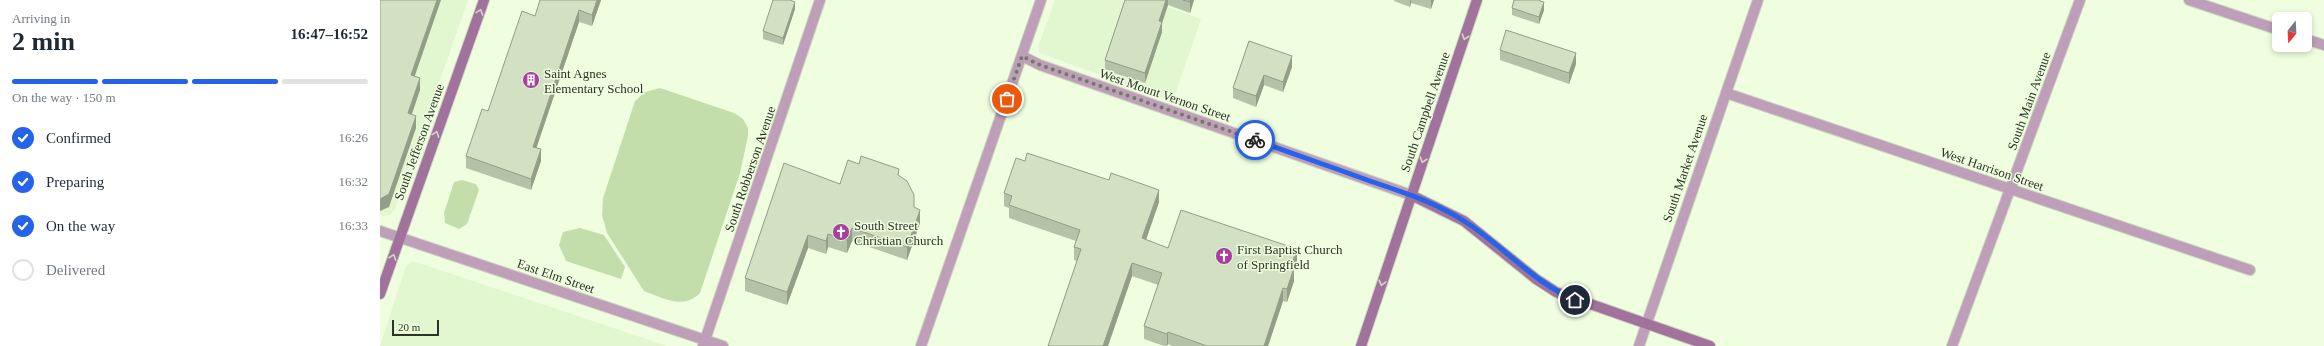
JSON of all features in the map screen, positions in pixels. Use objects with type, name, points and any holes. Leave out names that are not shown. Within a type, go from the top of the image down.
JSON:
[{"type":"main road","name":"South Jefferson Avenue","points":[[380,294],[484,0]]},
{"type":"main road","name":"South Campbell Avenue","points":[[1361,346],[1477,0]]},
{"type":"main road","name":"West Mount Vernon Street","points":[[1411,195],[1464,221],[1536,279],[1556,292],[1646,325],[1710,346]]},
{"type":"street","name":"South Robberson Avenue","points":[[704,343],[820,0]]},
{"type":"street","points":[[921,346],[1041,0]]},
{"type":"street","name":"South Market Avenue","points":[[1639,346],[1758,0]]},
{"type":"street","name":"South Main Avenue","points":[[1952,346],[2080,0]]},
{"type":"street","points":[[2188,0],[2272,28]]},
{"type":"street","points":[[2312,42],[2324,46]]},
{"type":"street","name":"West Mount Vernon Street","points":[[1022,56],[1040,65],[1411,195]]},
{"type":"street","name":"West Harrison Street","points":[[1726,93],[2011,188],[2250,270]]},
{"type":"street","name":"East Elm Street","points":[[380,231],[704,343],[723,346]]},
{"type":"shaded area","points":[[380,0],[468,0],[395,209],[390,215],[383,216],[380,215]]},
{"type":"shaded area","points":[[1055,0],[1147,0],[1201,19],[1173,101],[1040,53],[1038,47]]},
{"type":"shaded area","points":[[660,88],[734,113],[743,119],[748,128],[748,136],[740,173],[700,293],[694,298],[680,302],[666,299],[644,291],[607,233],[602,215],[603,198],[635,101],[645,92]]},
{"type":"shaded area","points":[[462,180],[476,184],[479,190],[467,224],[459,229],[445,223],[444,213],[454,182]]},
{"type":"shaded area","points":[[580,228],[604,235],[625,267],[621,279],[566,261],[559,245],[563,232]]},
{"type":"shaded area","points":[[411,262],[416,262],[667,346],[380,346],[406,266]]},
{"type":"building","points":[[380,0],[437,0],[411,75],[420,78],[408,113],[416,116],[389,194],[380,199]]},
{"type":"building","name":"Saint Agnes Elementary School","points":[[540,0],[597,0],[592,15],[579,10],[533,147],[541,149],[531,179],[466,156],[482,109],[488,111],[522,11],[535,16]]},
{"type":"building","points":[[773,0],[790,0],[795,2],[783,38],[763,31]]},
{"type":"building","points":[[1125,0],[1166,0],[1159,21],[1162,22],[1145,73],[1105,60]]},
{"type":"building","points":[[1514,0],[1540,0],[1544,2],[1539,17],[1512,8]]},
{"type":"building","points":[[1506,30],[1576,53],[1569,73],[1500,50]]},
{"type":"building","points":[[1249,41],[1292,56],[1283,82],[1264,75],[1256,96],[1233,88]]},
{"type":"building","name":"First Baptist Church of Springfield","points":[[1027,153],[1109,180],[1111,173],[1159,190],[1142,238],[1168,248],[1181,210],[1297,249],[1291,267],[1294,268],[1287,289],[1283,288],[1264,346],[1207,346],[1168,332],[1167,334],[1144,326],[1162,273],[1132,263],[1103,346],[1048,346],[1081,249],[1074,247],[1080,230],[1009,205],[1012,196],[1004,193],[1016,158],[1025,161]]},
{"type":"building","name":"South Street Christian Church","points":[[861,156],[899,169],[898,175],[907,181],[914,195],[914,207],[920,210],[907,247],[852,228],[847,240],[828,234],[826,241],[808,235],[787,292],[745,278],[784,163],[840,184],[848,160],[859,164]]},
{"type":"way so far","points":[[1007,99],[1022,56],[1040,65],[1255,140]]},
{"type":"place","name":"Saint Agnes Elementary School","points":[[531,80]]},
{"type":"place","name":"South Street Christian Church","points":[[841,232]]},
{"type":"place","name":"First Baptist Church of Springfield","points":[[1224,256]]},
{"type":"route","points":[[1255,140],[1411,195],[1443,209],[1464,221],[1486,237],[1536,279],[1556,292],[1575,300]]}]
